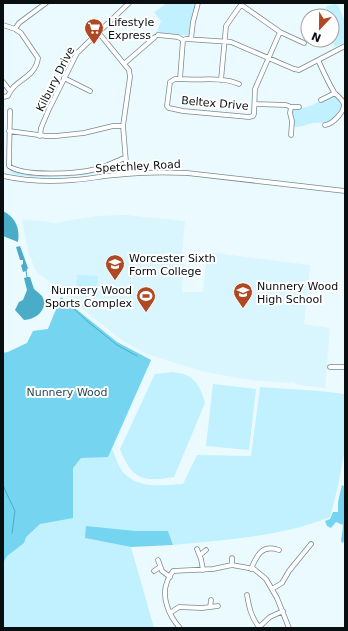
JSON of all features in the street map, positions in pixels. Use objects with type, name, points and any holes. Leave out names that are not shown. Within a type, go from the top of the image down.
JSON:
[{"type":"street","points":[[15,29],[19,23],[46,3]]},
{"type":"street","name":"Kilbury Drive","points":[[40,136],[41,128],[49,109],[79,50],[129,3]]},
{"type":"street","points":[[191,39],[192,22],[198,3]]},
{"type":"street","points":[[221,80],[227,23],[241,4],[280,32],[300,41]]},
{"type":"street","points":[[3,25],[15,29],[21,33],[38,58],[35,69],[10,91],[8,96],[3,97]]},
{"type":"street","points":[[98,32],[124,63],[130,73],[123,126],[127,174]]},
{"type":"street","name":"Beltex Drive","points":[[183,40],[180,79],[175,79],[170,82],[167,106],[169,108],[183,111],[249,117],[253,116],[254,114],[255,89],[280,32]]},
{"type":"street","points":[[124,63],[156,36],[178,37],[183,40],[191,39],[236,43],[299,70],[345,46]]},
{"type":"street","points":[[318,60],[334,93],[343,102],[343,107],[332,123],[325,124]]},
{"type":"street","points":[[64,78],[90,91]]},
{"type":"street","points":[[180,79],[221,80],[239,84]]},
{"type":"street","points":[[3,82],[10,91]]},
{"type":"street","points":[[321,100],[334,93]]},
{"type":"street","points":[[255,104],[299,107]]},
{"type":"street","points":[[291,107],[291,135]]},
{"type":"street","points":[[10,110],[9,166],[13,169],[46,173],[68,173],[96,169],[125,158]]},
{"type":"street","points":[[332,123],[336,127]]},
{"type":"street","points":[[9,131],[40,136],[56,136],[113,126],[123,126]]},
{"type":"street","name":"Spetchley Road","points":[[3,176],[46,182],[127,174],[187,172],[345,191]]},
{"type":"street","points":[[330,367],[345,366]]},
{"type":"street","points":[[272,589],[282,583],[289,571],[312,544]]},
{"type":"street","points":[[251,569],[257,554],[264,550],[273,548],[279,550]]},
{"type":"street","points":[[197,549],[200,555],[203,570]]},
{"type":"street","points":[[200,555],[206,550]]},
{"type":"street","points":[[232,558],[232,565]]},
{"type":"street","points":[[158,560],[162,571],[170,577]]},
{"type":"street","points":[[180,628],[175,623],[165,599],[166,582],[173,571],[203,570],[232,565],[251,569],[266,579],[290,628]]},
{"type":"street","points":[[154,571],[160,567]]},
{"type":"street","points":[[247,595],[248,607],[258,628],[270,617],[283,611]]},
{"type":"street","points":[[210,607],[211,600]]},
{"type":"street","points":[[170,613],[179,607],[218,606]]},
{"type":"shaded area","points":[[3,211],[14,220],[18,228],[18,242],[3,236]]},
{"type":"shaded area","points":[[125,215],[185,221],[182,251],[184,260],[182,292],[203,292],[207,252],[310,265],[304,324],[330,328],[325,388],[298,385],[292,381],[290,383],[254,380],[201,371],[147,354],[116,336],[36,271],[29,254],[22,220],[53,223],[98,216]]},
{"type":"shaded area","points":[[20,246],[28,268],[23,272],[21,265],[23,264],[23,260],[20,260],[16,247]]},
{"type":"shaded area","points":[[30,277],[34,289],[42,296],[45,303],[38,315],[24,320],[15,310],[19,302],[23,300],[27,290],[24,278]]},
{"type":"green space","points":[[167,3],[196,3],[191,21],[190,36],[157,32],[161,21],[154,12]]},
{"type":"green space","points":[[335,4],[338,5],[339,8],[326,8],[327,6]]},
{"type":"green space","points":[[340,10],[345,22],[345,42],[340,44]]},
{"type":"green space","points":[[334,94],[341,102],[341,109],[331,121],[294,127],[292,114],[293,110],[310,106]]},
{"type":"green space","points":[[119,162],[124,165],[121,170],[94,174],[39,177],[12,174],[10,171],[54,174],[81,173],[94,171]]},
{"type":"green space","points":[[77,275],[98,276],[97,296],[76,295]]},
{"type":"green space","points":[[61,297],[117,342],[151,360],[112,449],[122,471],[128,477],[143,484],[183,484],[197,455],[251,456],[260,387],[345,394],[345,449],[330,517],[292,529],[252,537],[173,545],[168,531],[135,531],[85,538],[131,547],[154,628],[3,628],[3,353],[27,343],[33,331],[48,329]]},
{"type":"green space","name":"Nunnery Wood","points":[[61,297],[117,342],[151,360],[108,457],[81,458],[73,468],[73,518],[40,524],[26,537],[24,543],[7,556],[3,563],[3,353],[27,343],[33,331],[48,329]]},
{"type":"green space","points":[[173,372],[190,377],[201,390],[205,403],[174,477],[163,479],[146,479],[134,473],[124,459],[120,449],[155,374]]},
{"type":"green space","points":[[213,384],[256,389],[249,450],[206,446]]},
{"type":"green space","points":[[342,485],[345,487],[345,541],[342,543],[343,525],[336,522],[331,528],[327,526],[325,521],[330,519],[333,512],[338,512],[338,502]]},
{"type":"green space","points":[[86,526],[135,531],[168,531],[173,545],[131,547],[85,538]]},
{"type":"waterway","points":[[26,270],[27,277]]},
{"type":"waterway","points":[[66,301],[87,321],[117,345],[137,356]]},
{"type":"waterway","points":[[3,484],[15,511],[12,533]]},
{"type":"place","name":"Lifestyle Express","points":[[94,45]]},
{"type":"place","name":"Worcester Sixth Form College","points":[[115,281]]},
{"type":"place","name":"Nunnery Wood High School","points":[[243,309]]},
{"type":"place","name":"Nunnery Wood Sports Complex","points":[[146,313]]}]
